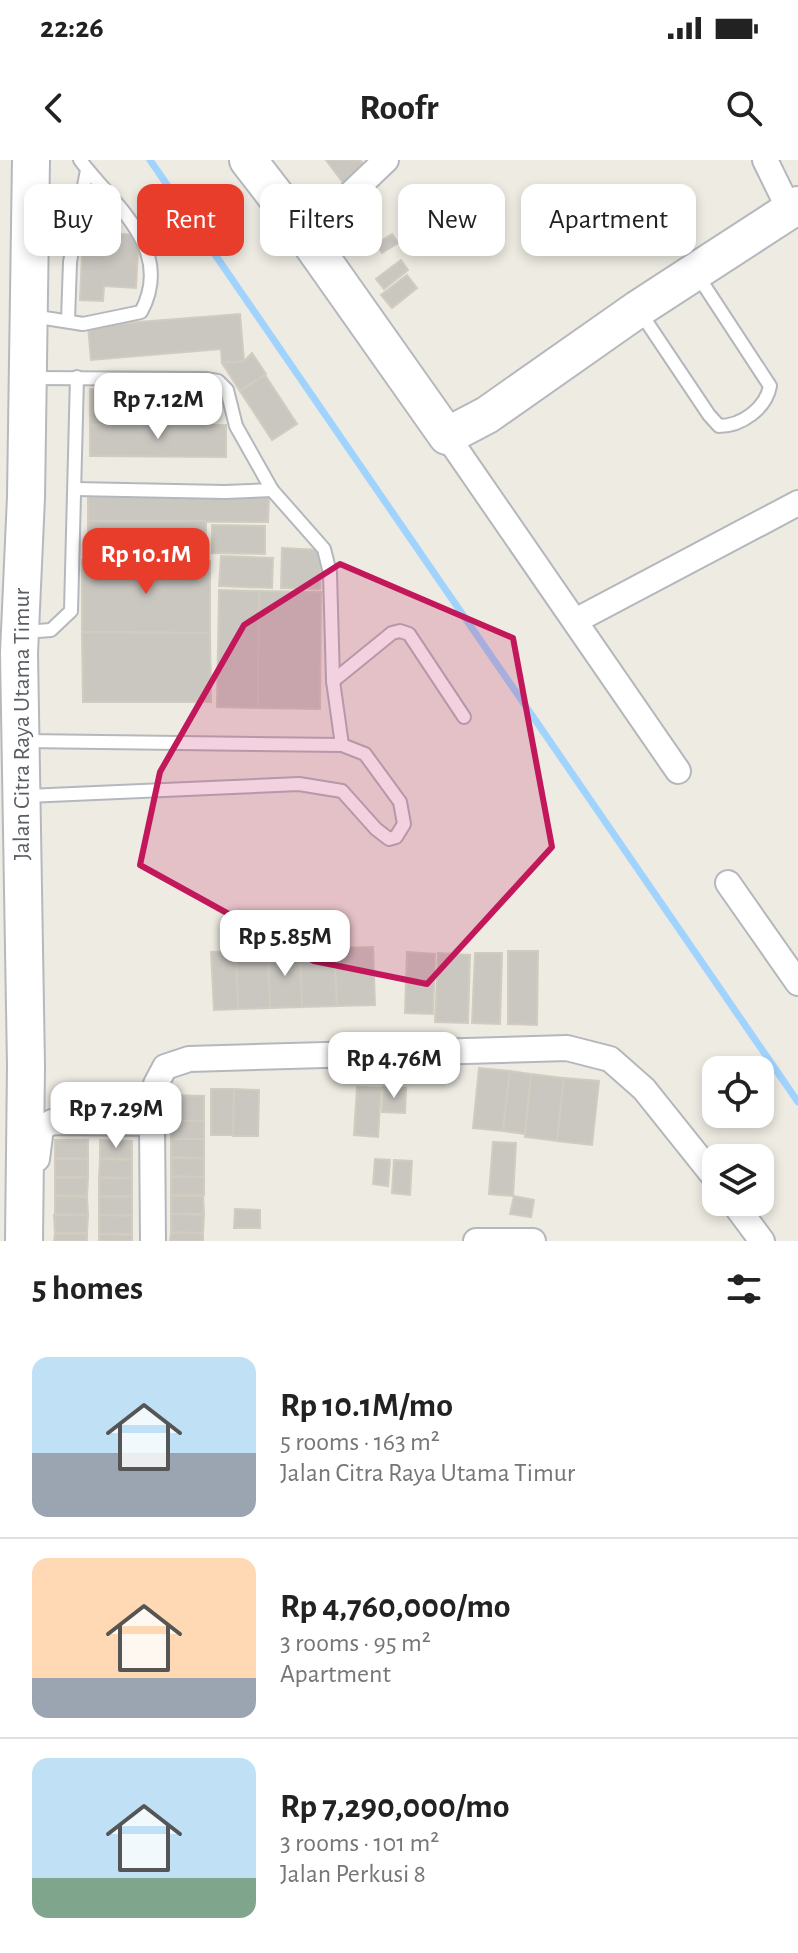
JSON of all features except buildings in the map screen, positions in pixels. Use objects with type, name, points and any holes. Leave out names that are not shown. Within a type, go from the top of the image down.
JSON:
[{"type":"main road","name":"Jalan Citra Raya Utama Timur","points":[[24,1241],[13,1065],[22,741],[12,658],[27,379],[18,333],[31,160]]},
{"type":"main road","points":[[253,162],[269,184]]},
{"type":"main road","points":[[320,256],[447,436],[487,415],[638,309],[794,208]]},
{"type":"street","points":[[361,184],[386,160]]},
{"type":"street","points":[[765,160],[794,208]]},
{"type":"street","points":[[447,436],[678,771]]},
{"type":"street","points":[[575,621],[798,503]]},
{"type":"street","points":[[728,883],[798,983]]},
{"type":"street","points":[[153,1241],[152,1123],[156,1084],[165,1067],[189,1059],[567,1048],[610,1059],[644,1089],[702,1162]]},
{"type":"street","points":[[37,1241],[37,1148],[41,1128],[52,1122],[152,1123]]},
{"type":"street","points":[[743,1216],[762,1241]]},
{"type":"street","points":[[476,1241],[533,1241]]},
{"type":"lane","points":[[68,320],[70,262],[83,165]]},
{"type":"lane","points":[[18,333],[68,320],[83,324],[141,312],[148,300],[151,282],[146,244],[134,223],[83,165]]},
{"type":"lane","points":[[638,309],[719,426],[730,426],[743,419],[768,397],[770,386],[697,273]]},
{"type":"lane","points":[[27,379],[77,377],[218,381],[227,390],[236,426],[272,490],[324,549],[330,573],[333,681],[342,745]]},
{"type":"lane","points":[[12,658],[71,611],[77,377]]},
{"type":"lane","points":[[75,489],[272,490]]},
{"type":"lane","points":[[333,681],[392,633],[400,631],[409,634],[464,717]]},
{"type":"lane","points":[[21,796],[299,784],[342,791],[389,839],[396,837],[404,824],[400,802],[365,754],[342,745],[22,741]]},
{"type":"highlighted area","points":[[340,564],[513,638],[552,847],[427,984],[314,961],[140,865],[160,772],[244,625]]},
{"type":"waterway","points":[[150,160],[798,1102]]}]
